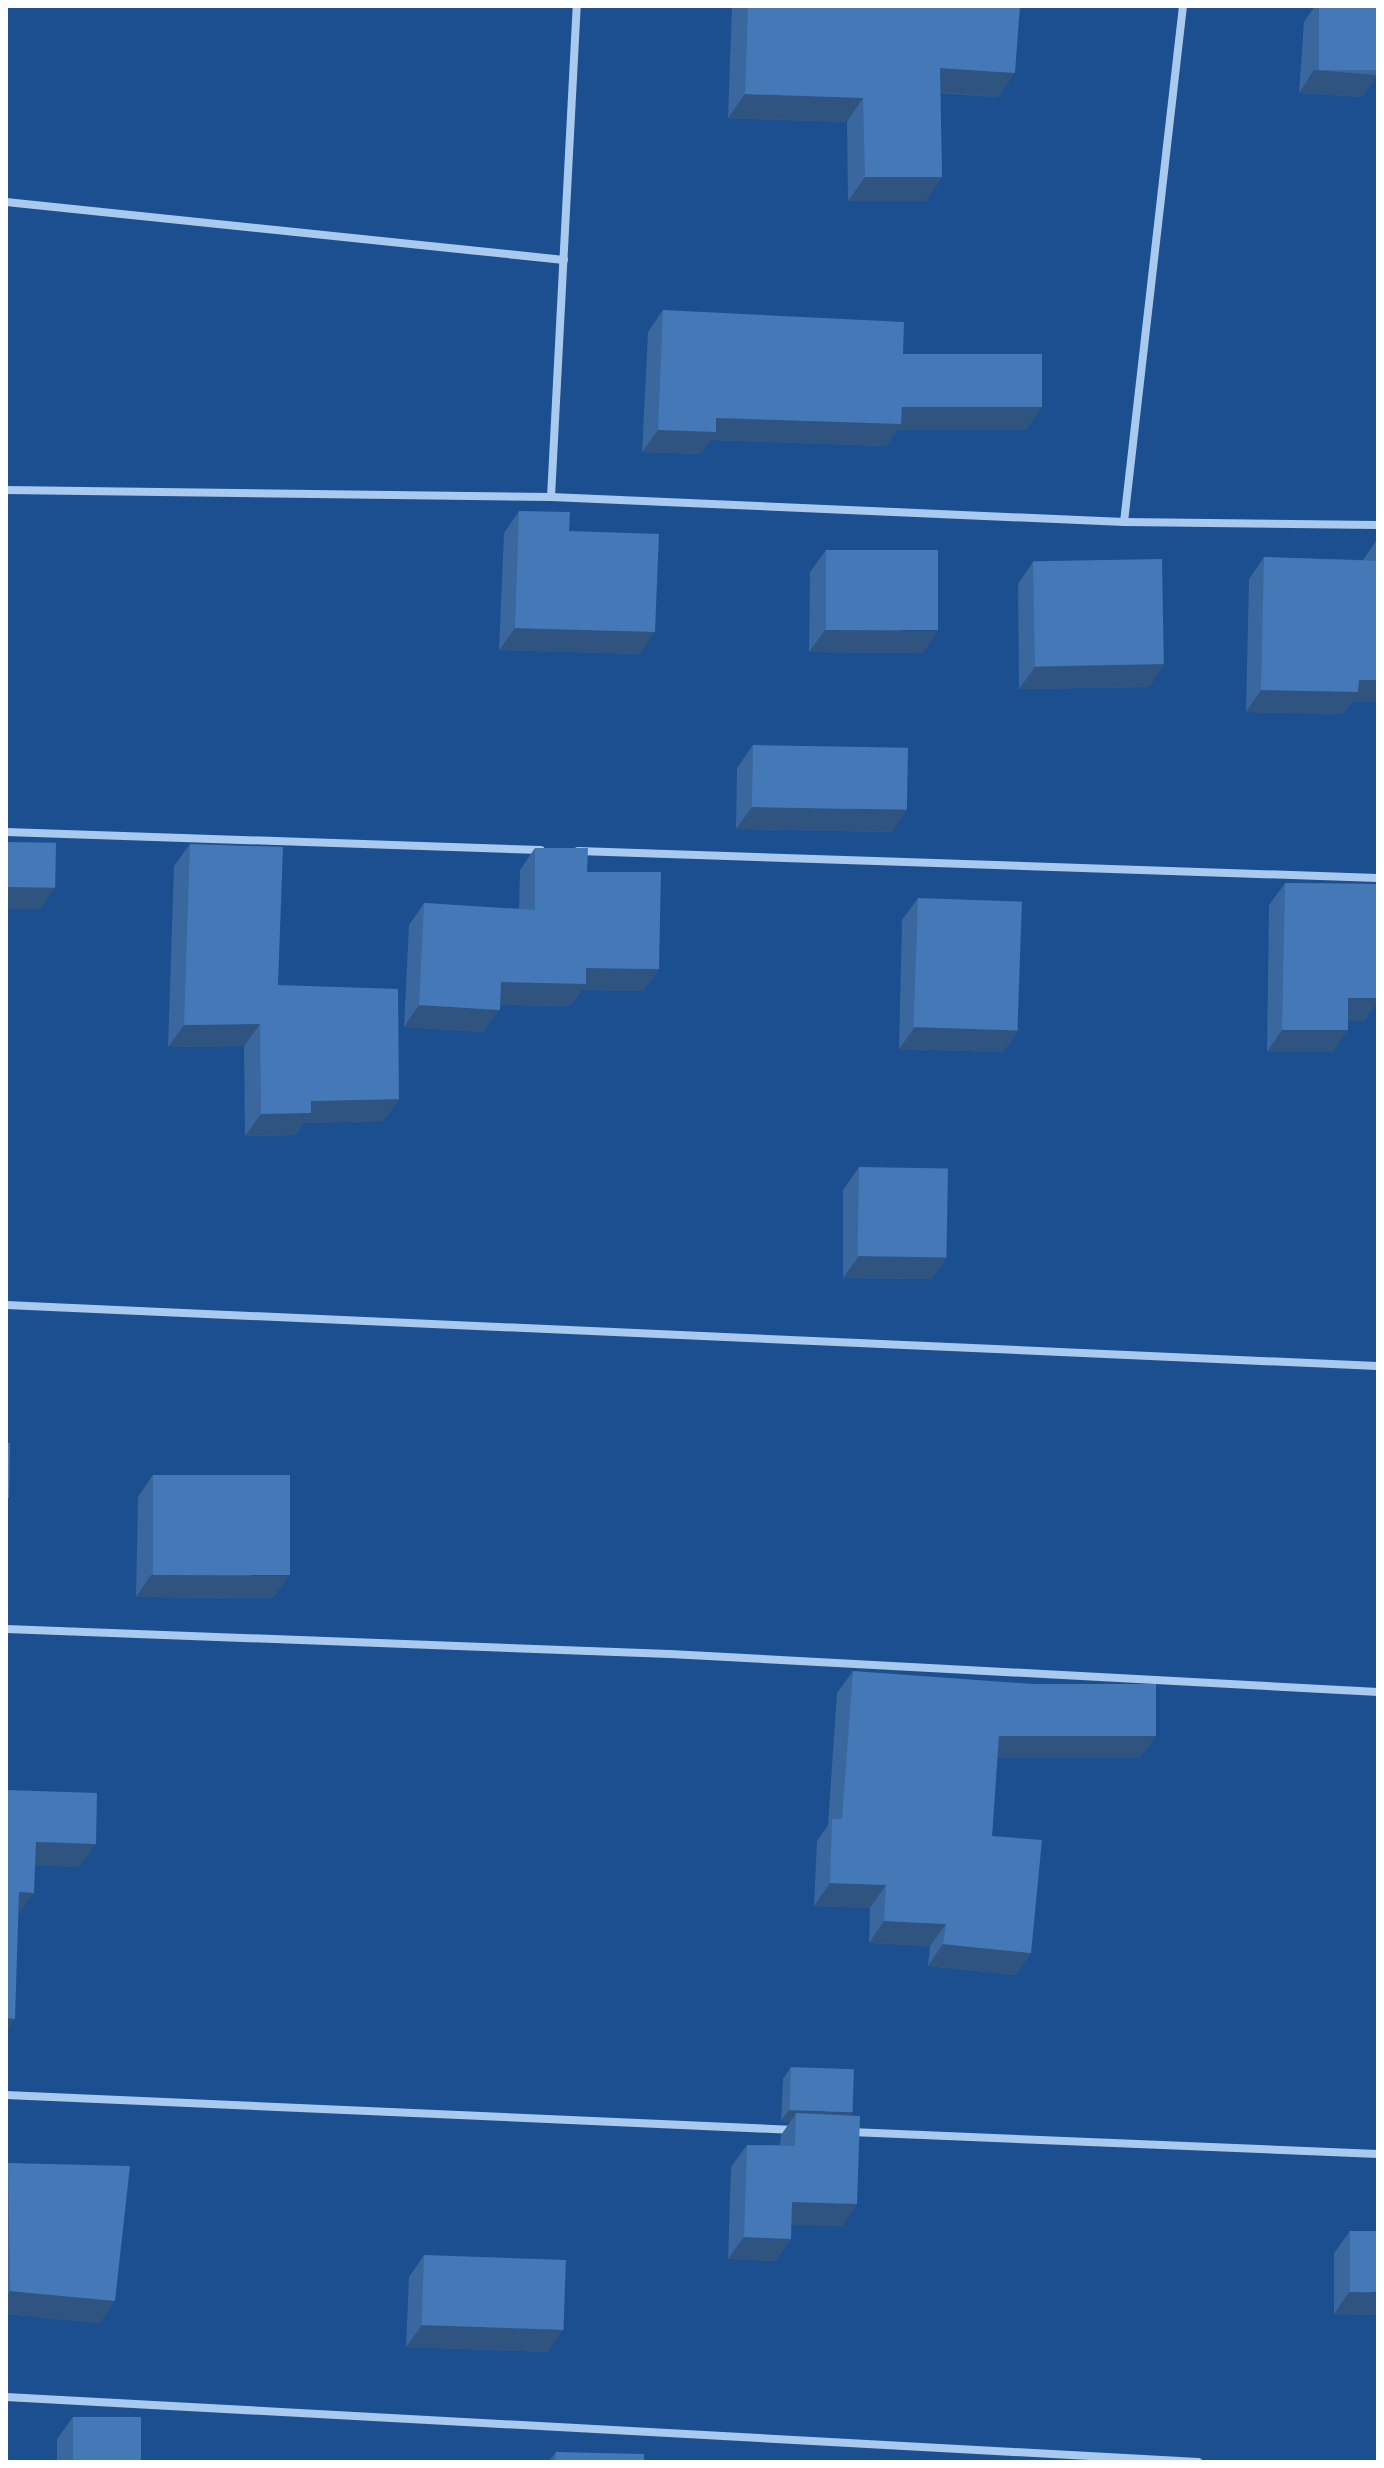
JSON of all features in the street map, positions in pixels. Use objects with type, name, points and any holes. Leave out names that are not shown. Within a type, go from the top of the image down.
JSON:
[{"type":"street","points":[[551,497],[577,6]]},
{"type":"street","points":[[1124,522],[1183,6]]},
{"type":"street","points":[[6,202],[564,260]]},
{"type":"street","points":[[6,490],[551,497],[1124,522],[1378,525]]},
{"type":"street","points":[[6,832],[548,850]]},
{"type":"street","points":[[564,851],[1378,878]]},
{"type":"street","points":[[6,1305],[1378,1366]]},
{"type":"street","points":[[6,1629],[670,1654],[1378,1692]]},
{"type":"street","points":[[6,2095],[811,2130]]},
{"type":"street","points":[[843,2132],[1378,2154]]},
{"type":"street","points":[[6,2397],[1198,2462]]},
{"type":"building","points":[[748,6],[1020,6],[1015,73],[940,68],[942,177],[865,177],[863,98],[745,94]]},
{"type":"building","points":[[1319,6],[1378,6],[1378,70],[1319,70]]},
{"type":"building","points":[[663,310],[904,322],[903,354],[1042,354],[1042,407],[902,407],[901,424],[716,418],[716,432],[658,430]]},
{"type":"building","points":[[519,511],[570,512],[569,531],[659,534],[655,632],[515,628]]},
{"type":"building","points":[[826,550],[938,550],[938,630],[826,630]]},
{"type":"building","points":[[1264,557],[1378,561],[1378,680],[1359,680],[1358,692],[1261,690]]},
{"type":"building","points":[[1162,559],[1164,664],[1035,666],[1033,561]]},
{"type":"building","points":[[753,745],[908,748],[907,810],[752,807]]},
{"type":"building","points":[[6,842],[56,843],[55,888],[6,887]]},
{"type":"building","points":[[190,844],[283,847],[278,985],[398,989],[399,1099],[311,1101],[311,1113],[261,1114],[260,1024],[184,1025]]},
{"type":"building","points":[[535,848],[588,848],[587,872],[661,872],[659,969],[586,968],[586,984],[501,982],[500,1010],[419,1005],[424,903],[535,910]]},
{"type":"building","points":[[1285,883],[1378,884],[1378,998],[1348,998],[1348,1030],[1282,1030]]},
{"type":"building","points":[[918,898],[1022,902],[1017,1031],[913,1027]]},
{"type":"building","points":[[859,1167],[948,1169],[946,1258],[857,1256]]},
{"type":"building","points":[[6,1443],[10,1443],[9,1498],[6,1498]]},
{"type":"building","points":[[153,1475],[290,1475],[290,1575],[153,1575]]},
{"type":"building","points":[[853,1671],[1033,1684],[1156,1684],[1156,1736],[999,1736],[992,1836],[1042,1840],[1031,1953],[943,1944],[946,1924],[884,1921],[886,1885],[830,1883],[832,1819],[842,1819]]},
{"type":"building","points":[[6,1790],[97,1793],[96,1844],[36,1842],[34,1893],[19,1892],[15,2019],[6,2018]]},
{"type":"building","points":[[791,2067],[854,2069],[852,2112],[789,2110]]},
{"type":"building","points":[[796,2113],[860,2116],[857,2204],[792,2202],[791,2239],[744,2237],[747,2145],[795,2146]]},
{"type":"building","points":[[8,2163],[130,2166],[115,2301],[10,2291]]},
{"type":"building","points":[[1350,2231],[1378,2231],[1378,2292],[1350,2292]]},
{"type":"building","points":[[424,2255],[566,2260],[563,2330],[422,2325]]},
{"type":"building","points":[[73,2417],[141,2417],[141,2462],[73,2462]]},
{"type":"building","points":[[556,2452],[644,2454],[644,2461],[675,2462],[555,2462]]}]
